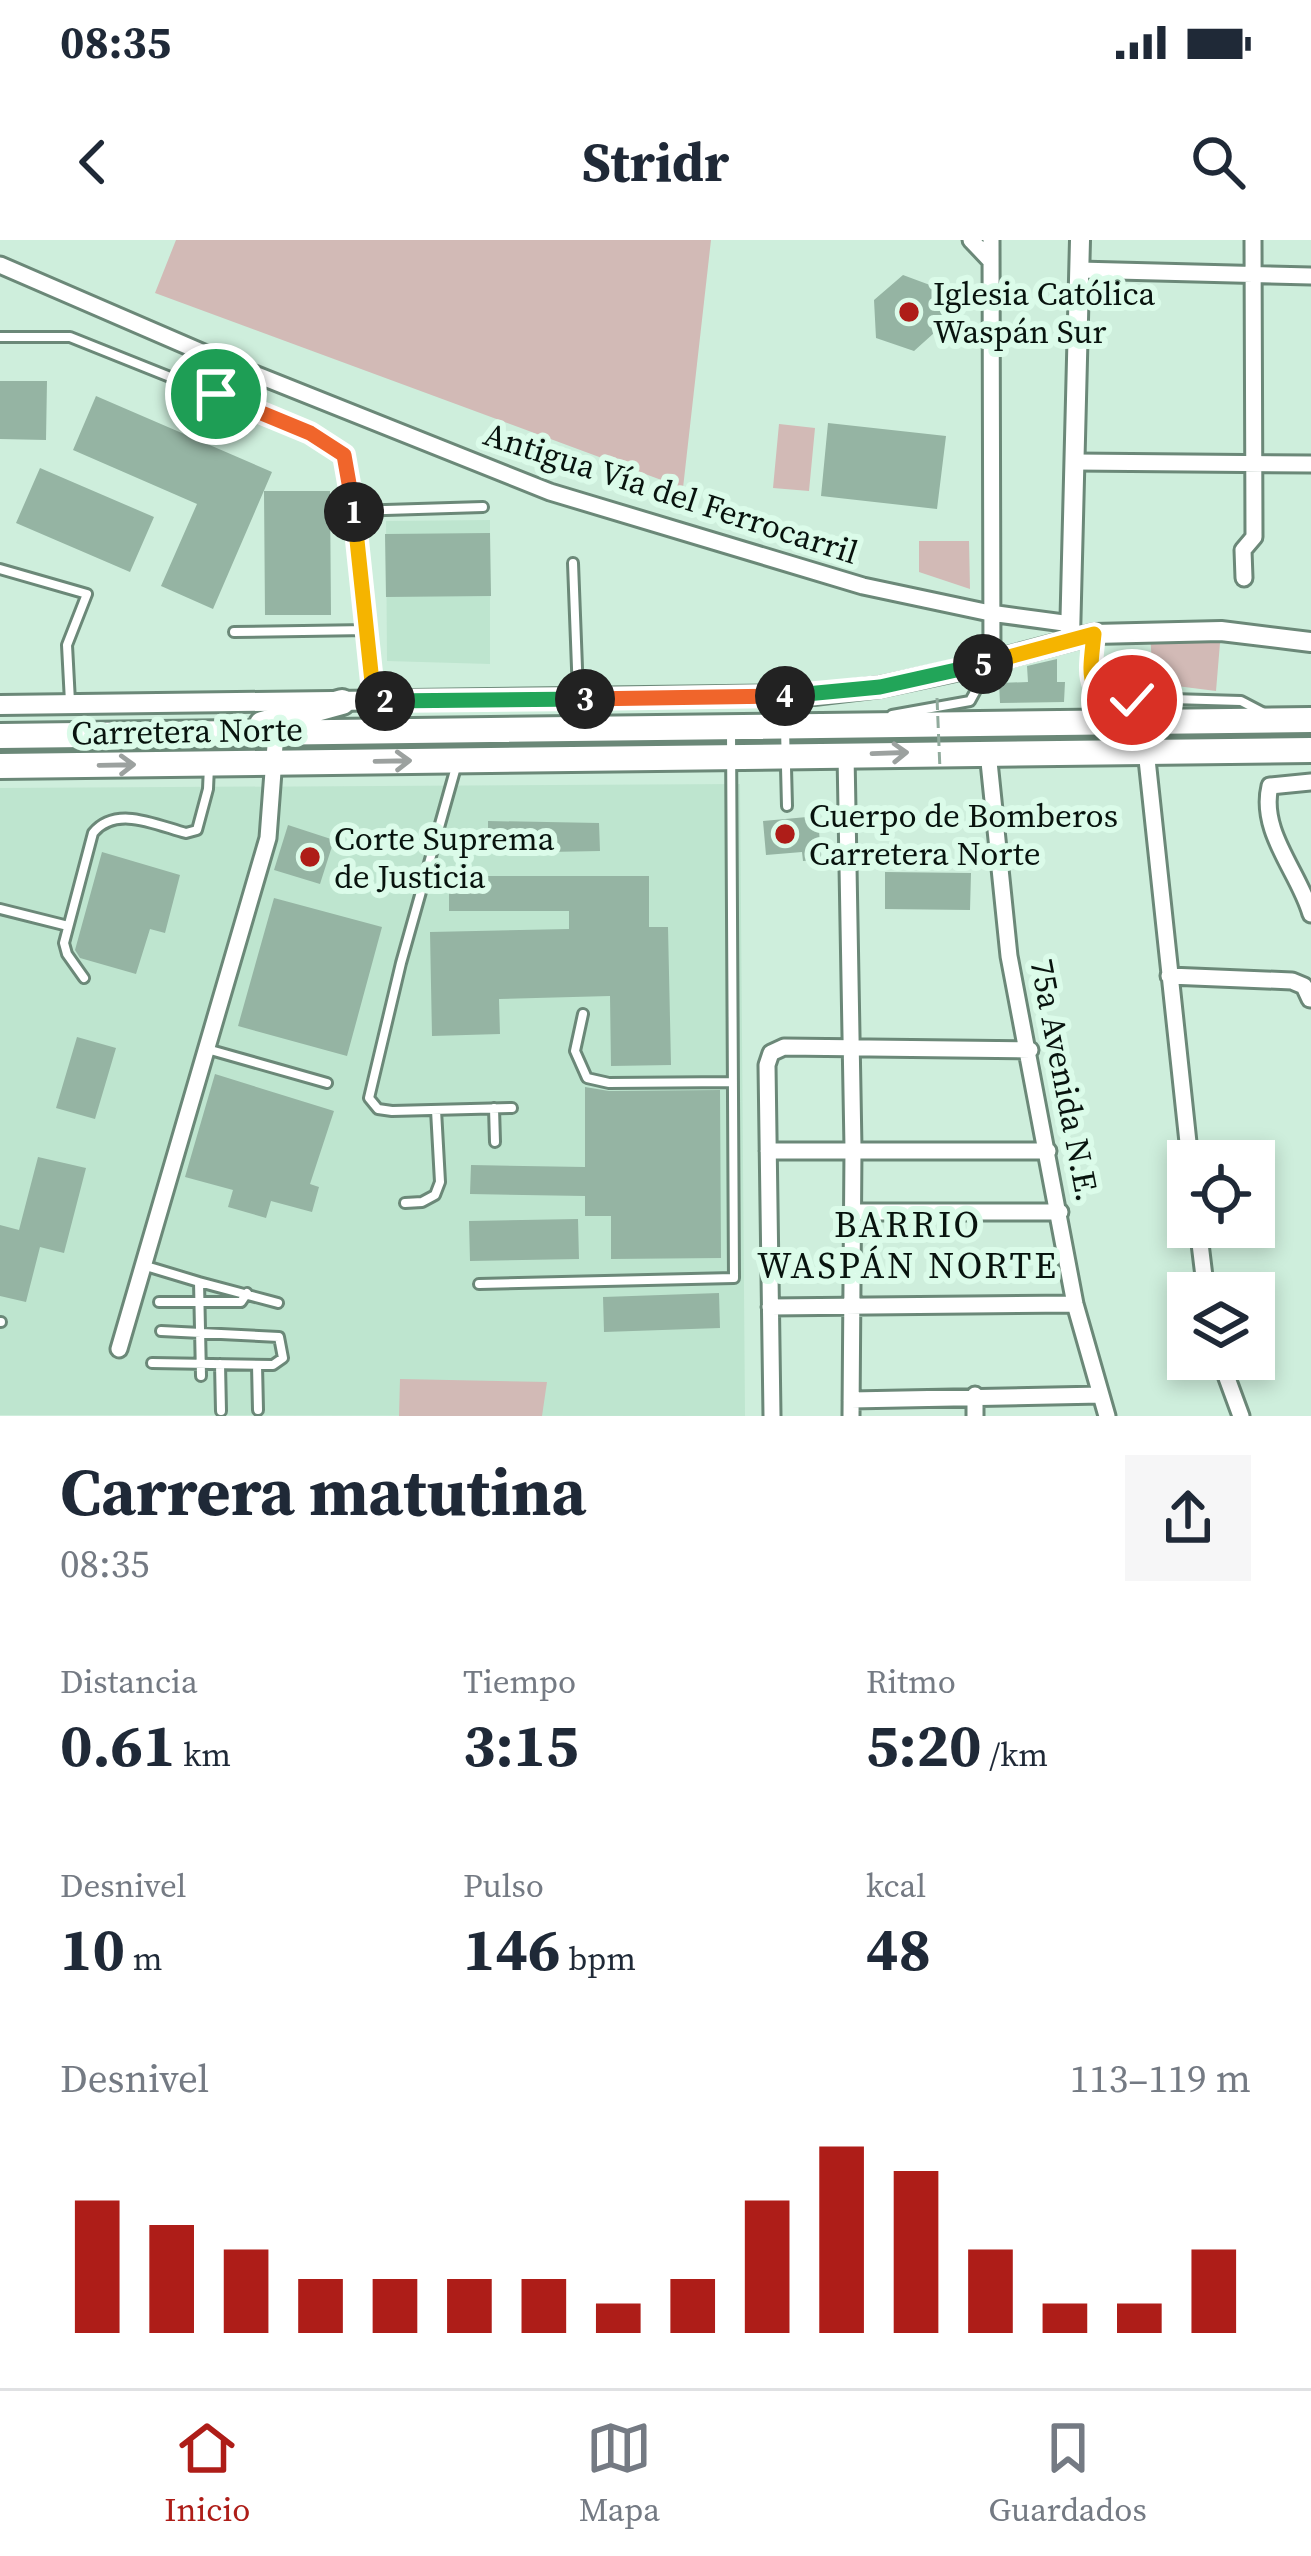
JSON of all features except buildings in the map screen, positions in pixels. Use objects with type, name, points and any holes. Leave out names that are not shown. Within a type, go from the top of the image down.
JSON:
[{"type":"highway","points":[[236,732],[342,702]]},
{"type":"highway","name":"Carretera Norte","points":[[0,736],[1311,720]]},
{"type":"highway","name":"Carretera Norte","points":[[0,766],[1311,750]]},
{"type":"street","points":[[971,240],[989,259]]},
{"type":"street","points":[[991,240],[992,662]]},
{"type":"street","points":[[1070,631],[1080,240]]},
{"type":"street","points":[[1244,578],[1243,550],[1254,537],[1256,464],[1253,240]]},
{"type":"street","name":"Antigua Vía del Ferrocarril","points":[[0,265],[222,362],[550,492],[862,586],[1070,631]]},
{"type":"street","points":[[1079,270],[1311,276]]},
{"type":"street","points":[[1075,462],[1311,464]]},
{"type":"street","points":[[0,705],[814,695],[880,687],[992,662],[1070,631],[1231,632],[1311,642]]},
{"type":"street","points":[[1143,722],[1188,1140]]},
{"type":"street","points":[[118,1349],[268,838],[276,732]]},
{"type":"street","name":"75a Avenida N.E.","points":[[988,752],[1010,956],[1076,1304],[1106,1416]]},
{"type":"street","points":[[846,754],[854,1212],[851,1408],[975,1395],[1101,1395]]},
{"type":"street","points":[[1311,782],[1270,786],[1267,800],[1280,850],[1304,890],[1311,914]]},
{"type":"street","points":[[1169,976],[1292,981],[1304,986],[1310,999]]},
{"type":"street","points":[[772,1416],[767,1065],[771,1052],[784,1047],[1030,1050]]},
{"type":"street","points":[[768,1151],[1048,1151]]},
{"type":"street","points":[[854,1212],[1060,1212]]},
{"type":"street","points":[[770,1307],[1076,1304]]},
{"type":"street","points":[[1228,1380],[1241,1416]]},
{"type":"street","points":[[975,1395],[975,1416]]},
{"type":"lane","points":[[0,338],[70,338],[310,433],[344,455],[374,701]]},
{"type":"lane","points":[[353,511],[483,507]]},
{"type":"lane","points":[[574,563],[578,699]]},
{"type":"lane","points":[[0,569],[87,594],[67,645],[70,705]]},
{"type":"lane","points":[[234,632],[368,630]]},
{"type":"lane","points":[[1094,634],[1090,669],[1102,697],[1241,701],[1276,720]]},
{"type":"lane","points":[[824,726],[970,701],[992,662]]},
{"type":"lane","points":[[479,1285],[734,1278],[731,728]]},
{"type":"lane","points":[[785,728],[787,806]]},
{"type":"lane","points":[[458,760],[369,1098],[378,1109],[512,1108]]},
{"type":"lane","points":[[84,978],[64,944],[93,833],[103,821],[129,818],[186,833],[197,830],[209,764]]},
{"type":"lane","points":[[0,909],[69,926]]},
{"type":"lane","points":[[583,1014],[575,1051],[587,1078],[609,1083],[733,1082]]},
{"type":"lane","points":[[206,1048],[327,1083]]},
{"type":"lane","points":[[494,1108],[495,1142]]},
{"type":"lane","points":[[405,1203],[436,1195],[440,1182],[436,1110]]},
{"type":"lane","points":[[145,1266],[278,1304]]},
{"type":"lane","points":[[199,1282],[201,1376]]},
{"type":"lane","points":[[159,1302],[241,1302],[247,1293]]},
{"type":"lane","points":[[152,1363],[279,1364],[283,1346],[279,1336],[160,1331]]},
{"type":"lane","points":[[220,1364],[221,1411]]},
{"type":"lane","points":[[257,1365],[258,1410]]},
{"type":"path","points":[[937,698],[940,770]]},
{"type":"shaded area","points":[[176,240],[711,240],[683,488],[155,293]]},
{"type":"shaded area","points":[[779,424],[815,428],[809,491],[773,488]]},
{"type":"shaded area","points":[[490,520],[490,664],[387,661],[386,521]]},
{"type":"shaded area","points":[[919,541],[969,541],[970,589],[919,572]]},
{"type":"shaded area","points":[[1150,631],[1221,631],[1216,691],[1153,683]]},
{"type":"shaded area","points":[[740,784],[745,1416],[0,1415],[0,788]]},
{"type":"shaded area","points":[[400,1379],[547,1382],[542,1416],[399,1416]]},
{"type":"place","name":"Iglesia Católica Waspán Sur","points":[[909,312]]},
{"type":"place","name":"Cuerpo de Bomberos Carretera Norte","points":[[785,834]]},
{"type":"place","name":"Corte Suprema de Justicia","points":[[310,857]]},
{"type":"district","name":"BARRIO WASPÁN NORTE","points":[[908,1244]]},
{"type":"route","points":[[216,394],[310,433],[344,455],[374,701],[814,695],[955,671],[1094,634],[1090,669],[1094,687],[1102,697],[1132,700]]}]
